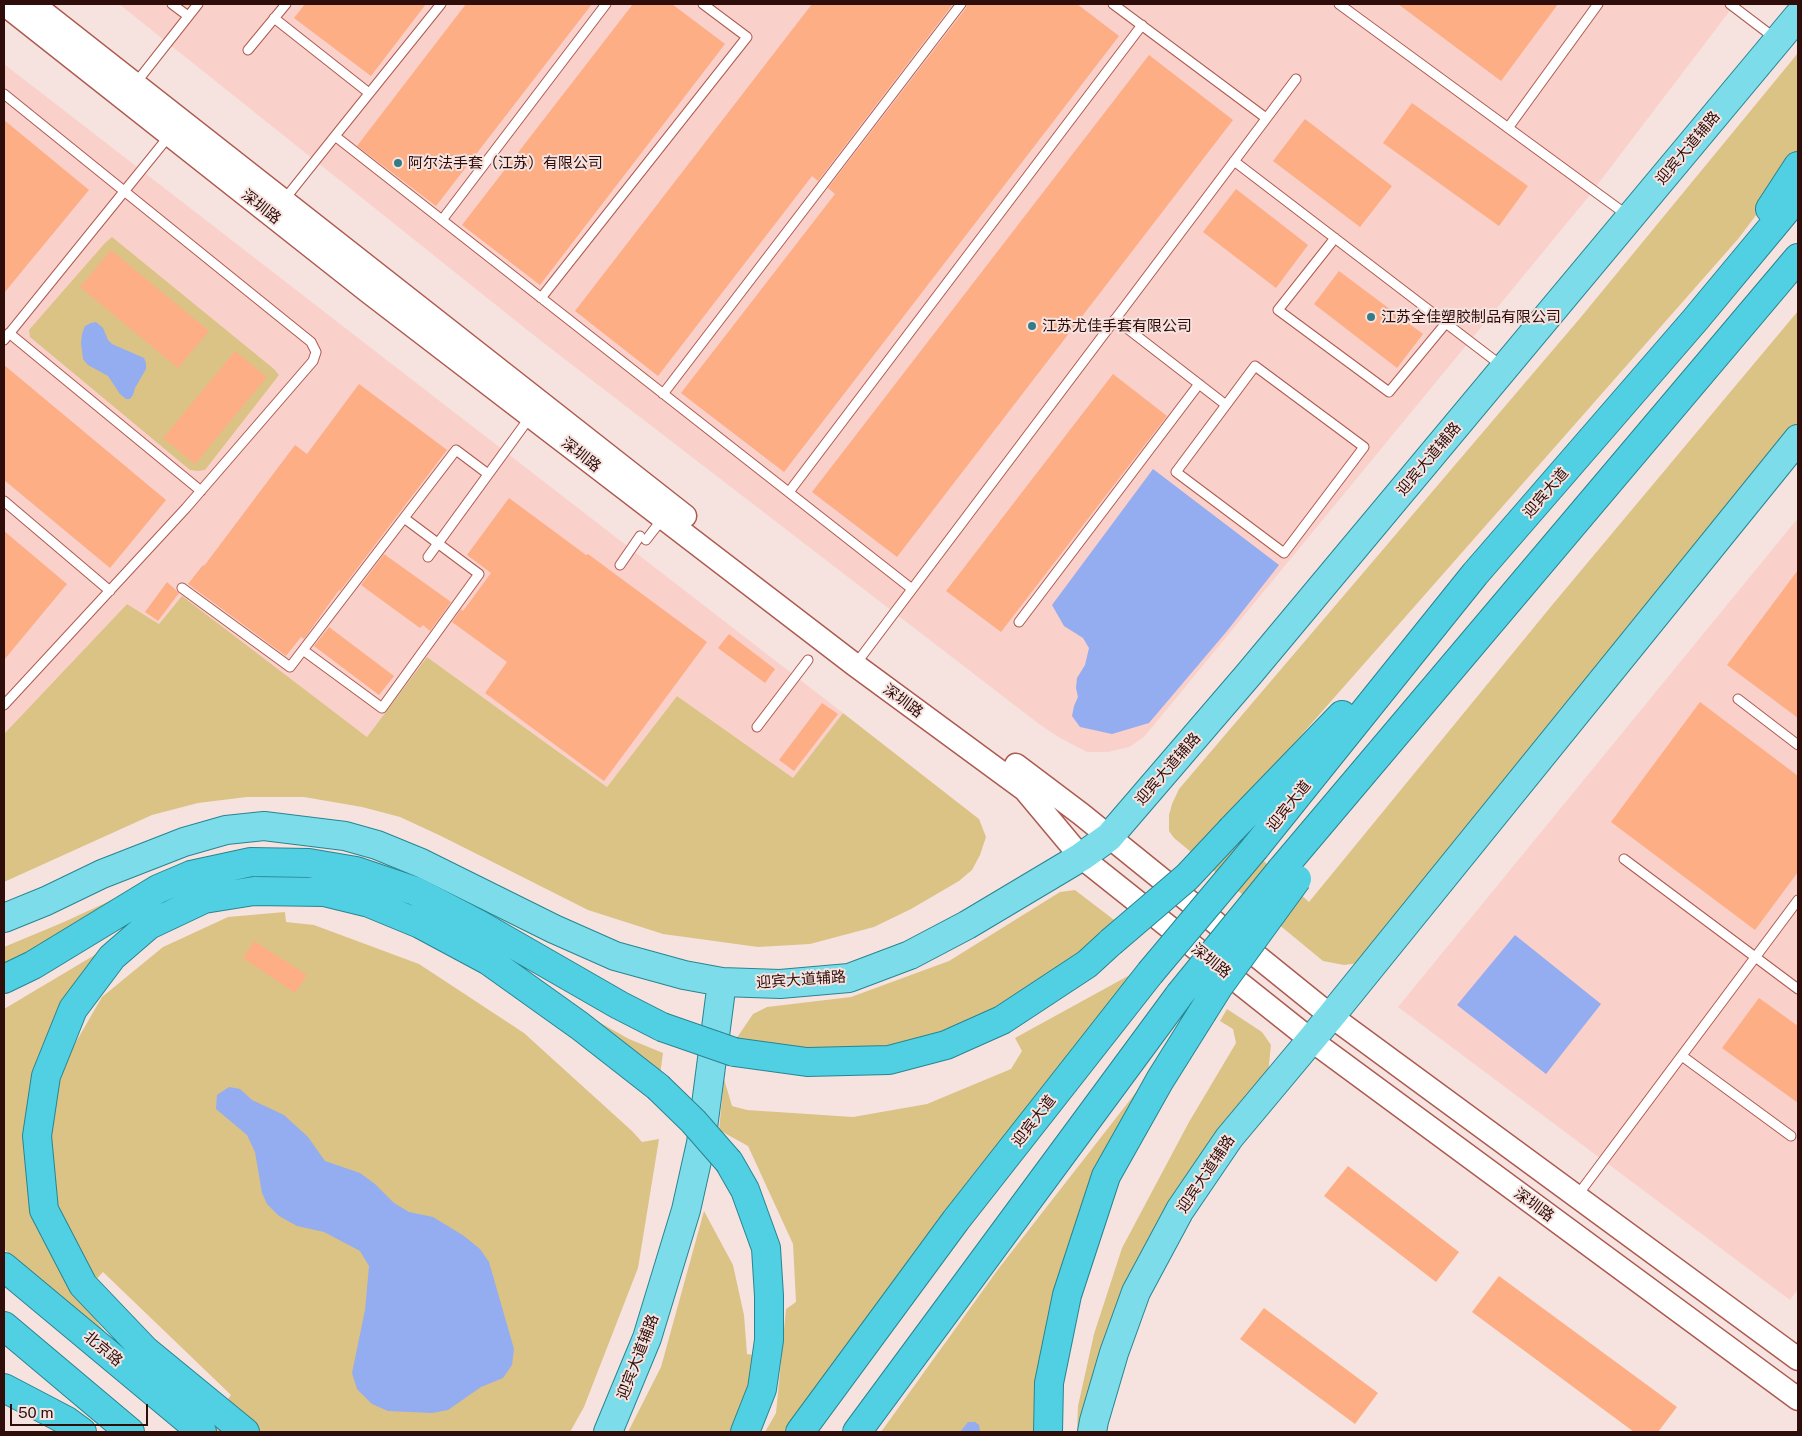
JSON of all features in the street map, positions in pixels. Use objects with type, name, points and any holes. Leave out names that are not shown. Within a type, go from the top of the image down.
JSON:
[{"type":"highway","points":[[1695,320],[1798,166]]},
{"type":"highway","name":"迎宾大道","points":[[800,1432],[956,1220],[1150,973],[1255,848],[1476,574],[1695,320],[1798,196]]},
{"type":"highway","points":[[857,1432],[1180,994],[1289,874],[1492,620],[1798,258]]},
{"type":"highway","points":[[1746,321],[1798,265]]},
{"type":"highway","points":[[4,979],[33,965],[158,889],[191,875],[251,862],[308,862],[356,871],[415,891],[662,1027],[734,1052],[806,1062],[889,1060],[946,1045],[1002,1020],[1087,964],[1187,877],[1476,574]]},
{"type":"highway","points":[[1048,1432],[1049,1383],[1066,1294],[1106,1176],[1160,1080],[1289,874]]},
{"type":"highway","points":[[245,1432],[144,1350],[83,1285],[44,1210],[37,1136],[46,1076],[73,1009],[112,957],[149,925],[204,900],[254,890],[324,892],[369,903],[420,924],[489,961],[580,1026],[658,1087],[693,1121],[730,1162],[745,1190],[766,1248],[770,1340],[762,1389],[745,1432]]},
{"type":"highway","name":"北京路","points":[[4,1267],[201,1431]]},
{"type":"highway","points":[[4,1326],[130,1432]]},
{"type":"highway","points":[[115,1358],[205,1399]]},
{"type":"highway","points":[[76,1386],[107,1432]]},
{"type":"highway","points":[[4,1388],[82,1432]]},
{"type":"main road","name":"迎宾大道辅路","points":[[608,1432],[647,1338],[686,1210],[701,1143],[722,982],[780,984],[849,978],[910,955],[967,925],[1081,857],[1109,837],[1249,674],[1798,16]]},
{"type":"main road","name":"迎宾大道辅路","points":[[1092,1432],[1114,1353],[1136,1292],[1180,1210],[1229,1138],[1331,1016],[1798,439]]},
{"type":"main road","points":[[4,918],[46,901],[102,874],[184,842],[226,830],[264,826],[345,836],[377,845],[421,863],[554,929],[615,956],[722,982]]},
{"type":"street","name":"深圳路","points":[[4,4],[129,91]]},
{"type":"street","name":"深圳路","points":[[33,4],[129,91],[175,128],[1025,790],[1081,857],[1310,1040],[1798,1399]]},
{"type":"street","name":"深圳路","points":[[859,660],[1032,777],[1331,1016],[1798,1359]]},
{"type":"lane","points":[[172,4],[188,16]]},
{"type":"lane","points":[[129,91],[198,4]]},
{"type":"lane","points":[[248,50],[286,4]]},
{"type":"lane","points":[[278,208],[441,4]]},
{"type":"lane","points":[[442,220],[606,4]]},
{"type":"lane","points":[[541,298],[747,37],[703,4]]},
{"type":"lane","points":[[663,394],[961,4]]},
{"type":"lane","points":[[1113,4],[1266,118]]},
{"type":"lane","points":[[1339,4],[1630,218]]},
{"type":"lane","points":[[1508,128],[1598,4]]},
{"type":"lane","points":[[1730,4],[1778,41]]},
{"type":"lane","points":[[274,18],[369,93]]},
{"type":"lane","points":[[788,492],[1142,25]]},
{"type":"lane","points":[[859,660],[1296,79]]},
{"type":"lane","points":[[4,94],[312,342],[316,352],[313,361],[201,491],[4,705]]},
{"type":"lane","points":[[175,128],[6,337],[201,491]]},
{"type":"lane","points":[[335,136],[912,589]]},
{"type":"lane","points":[[1234,161],[1505,368]]},
{"type":"lane","points":[[1334,238],[1278,310],[1389,392],[1446,323]]},
{"type":"lane","points":[[1115,319],[1226,405]]},
{"type":"lane","points":[[1256,366],[1364,447],[1284,553],[1176,472],[1226,405],[1256,366]]},
{"type":"lane","points":[[1019,622],[1199,384]]},
{"type":"lane","points":[[428,556],[536,410]]},
{"type":"lane","points":[[182,588],[290,667],[456,450],[488,474]]},
{"type":"lane","points":[[4,501],[110,591]]},
{"type":"lane","points":[[620,566],[667,512]]},
{"type":"lane","points":[[303,650],[382,708],[479,574],[404,518]]},
{"type":"lane","points":[[757,727],[808,660]]},
{"type":"lane","points":[[1738,700],[1798,745]]},
{"type":"lane","points":[[1624,859],[1798,989]]},
{"type":"lane","points":[[1577,1197],[1798,900]]},
{"type":"lane","points":[[1682,1056],[1791,1136]]},
{"type":"shaded area","name":"江苏尤佳手套有限公司","points":[[119,4],[1735,4],[1585,201],[1144,737],[1129,747],[1108,752],[1087,752],[1060,738],[1039,724],[541,341]]},
{"type":"shaded area","points":[[1798,53],[1798,158],[1788,173],[1738,239],[1223,824],[1309,902],[1553,604],[1798,311],[1798,423],[1370,955],[1359,963],[1344,965],[1323,961],[1174,838],[1169,831],[1169,815],[1179,789],[1581,317]]},
{"type":"shaded area","points":[[4,64],[843,713],[793,779],[677,696],[607,787],[427,657],[367,737],[182,597],[159,624],[127,604],[4,734]]},
{"type":"shaded area","points":[[112,237],[279,375],[205,470],[190,470],[30,337],[29,330]]},
{"type":"shaded area","points":[[1798,518],[1798,1289],[1790,1300],[1398,1007]]},
{"type":"shaded area","points":[[182,596],[367,737],[427,657],[607,787],[677,696],[793,778],[843,713],[979,819],[986,837],[980,855],[972,870],[959,881],[911,909],[874,927],[810,944],[758,947],[663,934],[588,910],[400,817],[362,807],[304,797],[247,797],[198,803],[152,815],[4,882],[4,734],[127,604],[159,624]]},
{"type":"shaded area","points":[[166,875],[4,974],[4,947],[64,922]]},
{"type":"shaded area","points":[[1075,890],[1122,926],[954,1036],[885,1054],[732,1045],[753,1014],[767,1007],[851,997],[949,961],[1060,892]]},
{"type":"shaded area","points":[[285,912],[286,922],[314,925],[419,964],[524,1033],[642,1142],[659,1139],[638,1268],[584,1407],[570,1432],[204,1432],[231,1395],[103,1272],[92,1284],[56,1203],[50,1155],[57,1088],[73,1047],[102,997],[163,947],[228,917]]},
{"type":"shaded area","points":[[140,928],[71,1003],[38,1220],[63,1278],[112,1341],[4,1249],[4,1009]]},
{"type":"shaded area","points":[[1137,971],[788,1432],[765,1432],[776,1413],[786,1309],[796,1302],[793,1244],[748,1146],[719,1130],[724,1079],[732,1106],[747,1110],[853,1117],[927,1104],[1011,1069],[1022,1051],[1015,1038]]},
{"type":"shaded area","points":[[524,980],[629,1039],[663,1053],[659,1082]]},
{"type":"shaded area","points":[[1227,1009],[1262,1032],[1271,1045],[1268,1074],[1170,1210],[1083,1432],[1077,1432],[1078,1406],[1094,1334],[1122,1248],[1189,1122],[1236,1043],[1233,1029],[1220,1021]]},
{"type":"shaded area","points":[[1169,1050],[1091,1191],[1035,1432],[881,1432],[999,1268]]},
{"type":"shaded area","points":[[704,1211],[733,1265],[744,1315],[747,1354],[759,1356],[738,1432],[628,1432],[661,1367]]},
{"type":"water","points":[[96,322],[103,328],[108,340],[112,344],[144,358],[146,369],[130,399],[126,399],[120,394],[108,376],[88,365],[83,359],[82,334],[85,326]]},
{"type":"water","points":[[1153,469],[1279,565],[1227,631],[1149,723],[1112,734],[1080,727],[1072,716],[1078,697],[1076,688],[1077,678],[1085,665],[1089,648],[1083,638],[1064,626],[1052,605]]},
{"type":"water","points":[[1515,935],[1601,1004],[1546,1074],[1457,1005]]},
{"type":"water","points":[[229,1087],[240,1089],[252,1100],[284,1115],[308,1137],[325,1161],[360,1173],[375,1184],[394,1203],[409,1212],[433,1217],[464,1236],[480,1249],[489,1262],[514,1349],[512,1365],[503,1378],[481,1387],[448,1410],[432,1413],[388,1411],[372,1404],[357,1389],[352,1373],[365,1310],[369,1266],[360,1251],[324,1232],[297,1226],[279,1216],[267,1204],[262,1193],[255,1152],[247,1135],[216,1109],[217,1095]]},
{"type":"water","points":[[968,1422],[975,1422],[979,1425],[980,1432],[960,1432]]},
{"type":"building","points":[[305,4],[426,4],[371,76],[294,18]]},
{"type":"building","points":[[466,4],[592,4],[436,206],[357,146]]},
{"type":"building","points":[[633,4],[672,4],[725,44],[540,285],[462,225]]},
{"type":"building","points":[[812,4],[953,4],[818,181],[812,176],[658,376],[575,311]]},
{"type":"building","points":[[967,4],[1077,4],[1119,36],[784,472],[681,393],[835,194],[828,188],[966,8]]},
{"type":"building","points":[[1398,4],[1558,4],[1501,81]]},
{"type":"building","points":[[1149,55],[1233,120],[897,557],[812,492]]},
{"type":"building","points":[[1412,103],[1528,186],[1499,226],[1383,143]]},
{"type":"building","points":[[1305,119],[1392,186],[1360,227],[1273,161]]},
{"type":"building","points":[[4,120],[89,190],[4,293]]},
{"type":"building","points":[[1236,189],[1308,245],[1276,288],[1203,232]]},
{"type":"building","points":[[111,250],[209,331],[178,368],[80,287]]},
{"type":"building","points":[[1339,271],[1423,334],[1397,368],[1314,304]]},
{"type":"building","points":[[235,351],[267,377],[195,464],[163,438]]},
{"type":"building","points":[[4,365],[166,500],[110,568],[4,480]]},
{"type":"building","points":[[1113,374],[1167,416],[1001,632],[946,591]]},
{"type":"building","points":[[359,384],[447,450],[339,590],[304,639],[301,637],[286,656],[188,584],[204,566],[295,445],[307,454]]},
{"type":"building","points":[[509,498],[707,642],[604,781],[485,693],[507,662],[452,622],[461,609],[463,611],[491,573],[467,555]]},
{"type":"building","points":[[4,531],[67,584],[4,660]]},
{"type":"building","points":[[384,554],[451,602],[430,631],[423,625],[420,628],[361,585]]},
{"type":"building","points":[[1798,570],[1798,718],[1727,665]]},
{"type":"building","points":[[167,582],[179,593],[158,621],[145,612]]},
{"type":"building","points":[[329,627],[394,676],[379,695],[314,646]]},
{"type":"building","points":[[729,634],[775,669],[765,683],[718,648]]},
{"type":"building","points":[[1700,702],[1798,776],[1798,872],[1755,930],[1611,822]]},
{"type":"building","points":[[822,703],[838,714],[794,771],[779,760]]},
{"type":"building","points":[[254,941],[307,975],[295,993],[243,958]]},
{"type":"building","points":[[1759,998],[1798,1026],[1798,1103],[1722,1048]]},
{"type":"building","points":[[1348,1166],[1459,1252],[1436,1282],[1324,1196]]},
{"type":"building","points":[[1499,1276],[1677,1407],[1658,1432],[1634,1432],[1472,1312]]},
{"type":"building","points":[[1264,1308],[1378,1393],[1355,1424],[1240,1339]]},
{"type":"place","name":"阿尔法手套（江苏）有限公司","points":[[398,163]]},
{"type":"place","name":"江苏全佳塑胶制品有限公司","points":[[1371,317]]},
{"type":"place","name":"江苏尤佳手套有限公司","points":[[1032,326]]}]
